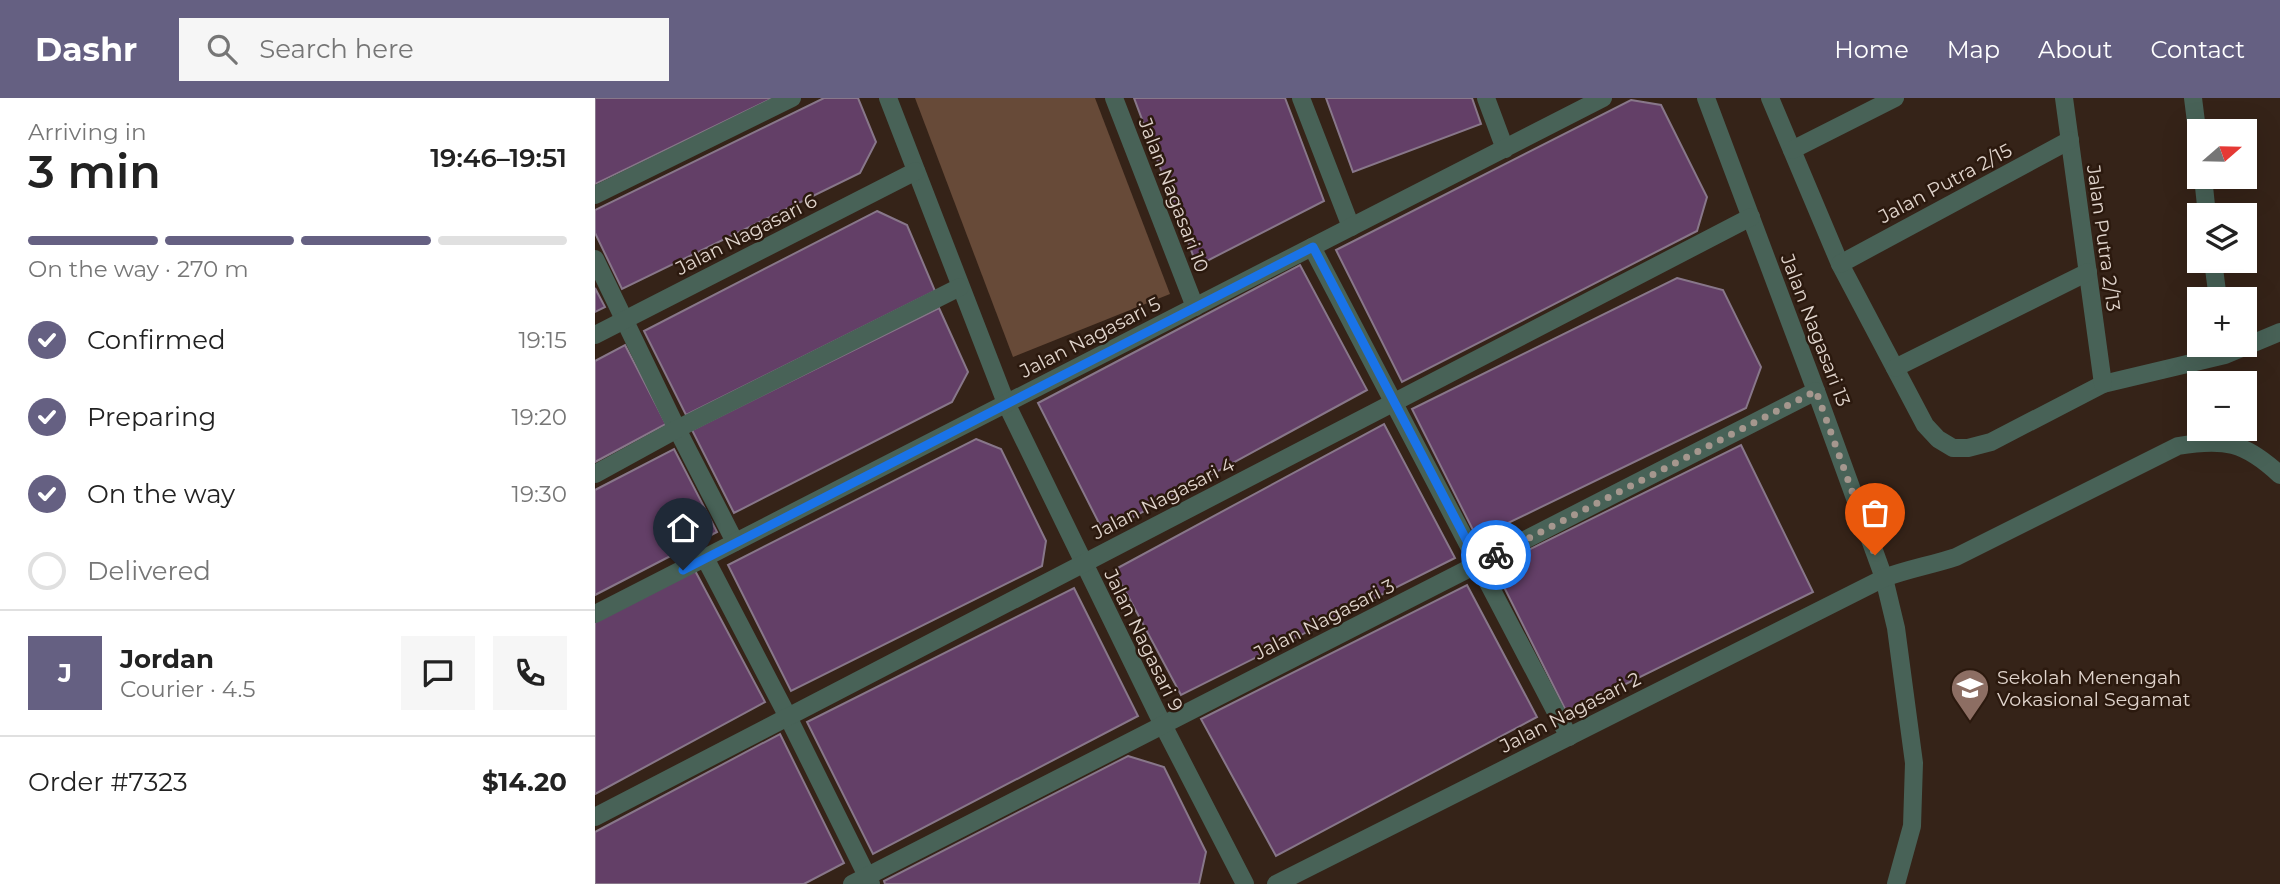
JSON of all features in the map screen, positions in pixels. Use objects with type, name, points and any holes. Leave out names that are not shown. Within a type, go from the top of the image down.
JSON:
[{"type":"street","points":[[595,195],[792,98]]},
{"type":"street","name":"Jalan Nagasari 9","points":[[888,98],[1006,403],[1083,564],[1245,884]]},
{"type":"street","name":"Jalan Nagasari 10","points":[[1114,98],[1195,307]]},
{"type":"street","points":[[1301,98],[1351,227]]},
{"type":"street","points":[[1486,98],[1505,149]]},
{"type":"street","name":"Jalan Nagasari 5","points":[[595,614],[1603,98]]},
{"type":"street","name":"Jalan Nagasari 13","points":[[1706,98],[1884,578],[1896,628],[1914,763],[1912,826],[1896,884]]},
{"type":"street","points":[[1770,98],[1840,264],[1925,425],[1938,439],[1953,449],[1991,442],[2103,384],[2199,357]]},
{"type":"street","points":[[1792,150],[1895,98]]},
{"type":"street","name":"Jalan Putra 2/13","points":[[2064,98],[2103,384]]},
{"type":"street","points":[[2193,98],[2196,119]]},
{"type":"street","name":"Jalan Putra 2/15","points":[[1840,264],[2070,140]]},
{"type":"street","name":"Jalan Nagasari 6","points":[[595,335],[916,171]]},
{"type":"street","name":"Jalan Nagasari 4","points":[[595,817],[1751,217]]},
{"type":"street","points":[[1313,247],[1569,737]]},
{"type":"street","points":[[595,259],[677,429],[736,542]]},
{"type":"street","points":[[1895,368],[2088,272]]},
{"type":"street","points":[[595,474],[677,429],[960,287]]},
{"type":"street","points":[[2257,339],[2280,332]]},
{"type":"street","name":"Jalan Nagasari 3","points":[[863,881],[1816,391]]},
{"type":"street","name":"Jalan Nagasari 2","points":[[1276,884],[1884,578],[1957,557],[2178,446],[2210,440],[2241,446],[2280,475]]},
{"type":"street","points":[[705,558],[788,717],[863,881]]},
{"type":"shaded area","points":[[915,98],[1095,98],[1170,294],[1013,357]]},
{"type":"building","points":[[595,98],[773,98],[595,184]]},
{"type":"building","points":[[824,98],[858,98],[876,142],[860,173],[622,289],[595,233],[595,210]]},
{"type":"building","points":[[1134,98],[1285,98],[1324,201],[1197,266]]},
{"type":"building","points":[[1326,98],[1472,98],[1481,124],[1353,172]]},
{"type":"building","points":[[1631,100],[1661,105],[1707,197],[1697,231],[1402,382],[1336,250]]},
{"type":"building","points":[[877,211],[907,225],[935,291],[686,415],[644,331]]},
{"type":"building","points":[[1300,265],[1367,390],[1104,533],[1038,403]]},
{"type":"building","points":[[1677,278],[1723,290],[1761,367],[1746,408],[1477,538],[1412,409]]},
{"type":"building","points":[[595,288],[605,307],[595,312]]},
{"type":"building","points":[[939,308],[968,372],[952,402],[734,513],[692,430]]},
{"type":"building","points":[[625,345],[666,424],[595,462],[595,361]]},
{"type":"building","points":[[1384,424],[1455,558],[1181,695],[1114,570]]},
{"type":"building","points":[[976,439],[1001,449],[1046,541],[1042,566],[791,691],[728,565]]},
{"type":"building","points":[[1741,445],[1813,592],[1567,713],[1494,567]]},
{"type":"building","points":[[674,449],[717,532],[595,595],[595,490]]},
{"type":"building","points":[[692,565],[765,702],[595,794],[595,620]]},
{"type":"building","points":[[1467,585],[1537,717],[1276,856],[1201,719]]},
{"type":"building","points":[[1074,588],[1138,716],[873,854],[807,722]]},
{"type":"building","points":[[780,734],[844,863],[804,884],[595,884],[595,832]]},
{"type":"building","points":[[1128,756],[1164,767],[1206,852],[1199,884],[885,884],[884,881]]},
{"type":"way so far","points":[[1496,555],[1816,391],[1875,555]]},
{"type":"place","name":"Sekolah Menengah Vokasional Segamat","points":[[1970,722]]},
{"type":"route","points":[[683,570],[1313,247],[1479,564],[1496,555]]}]
